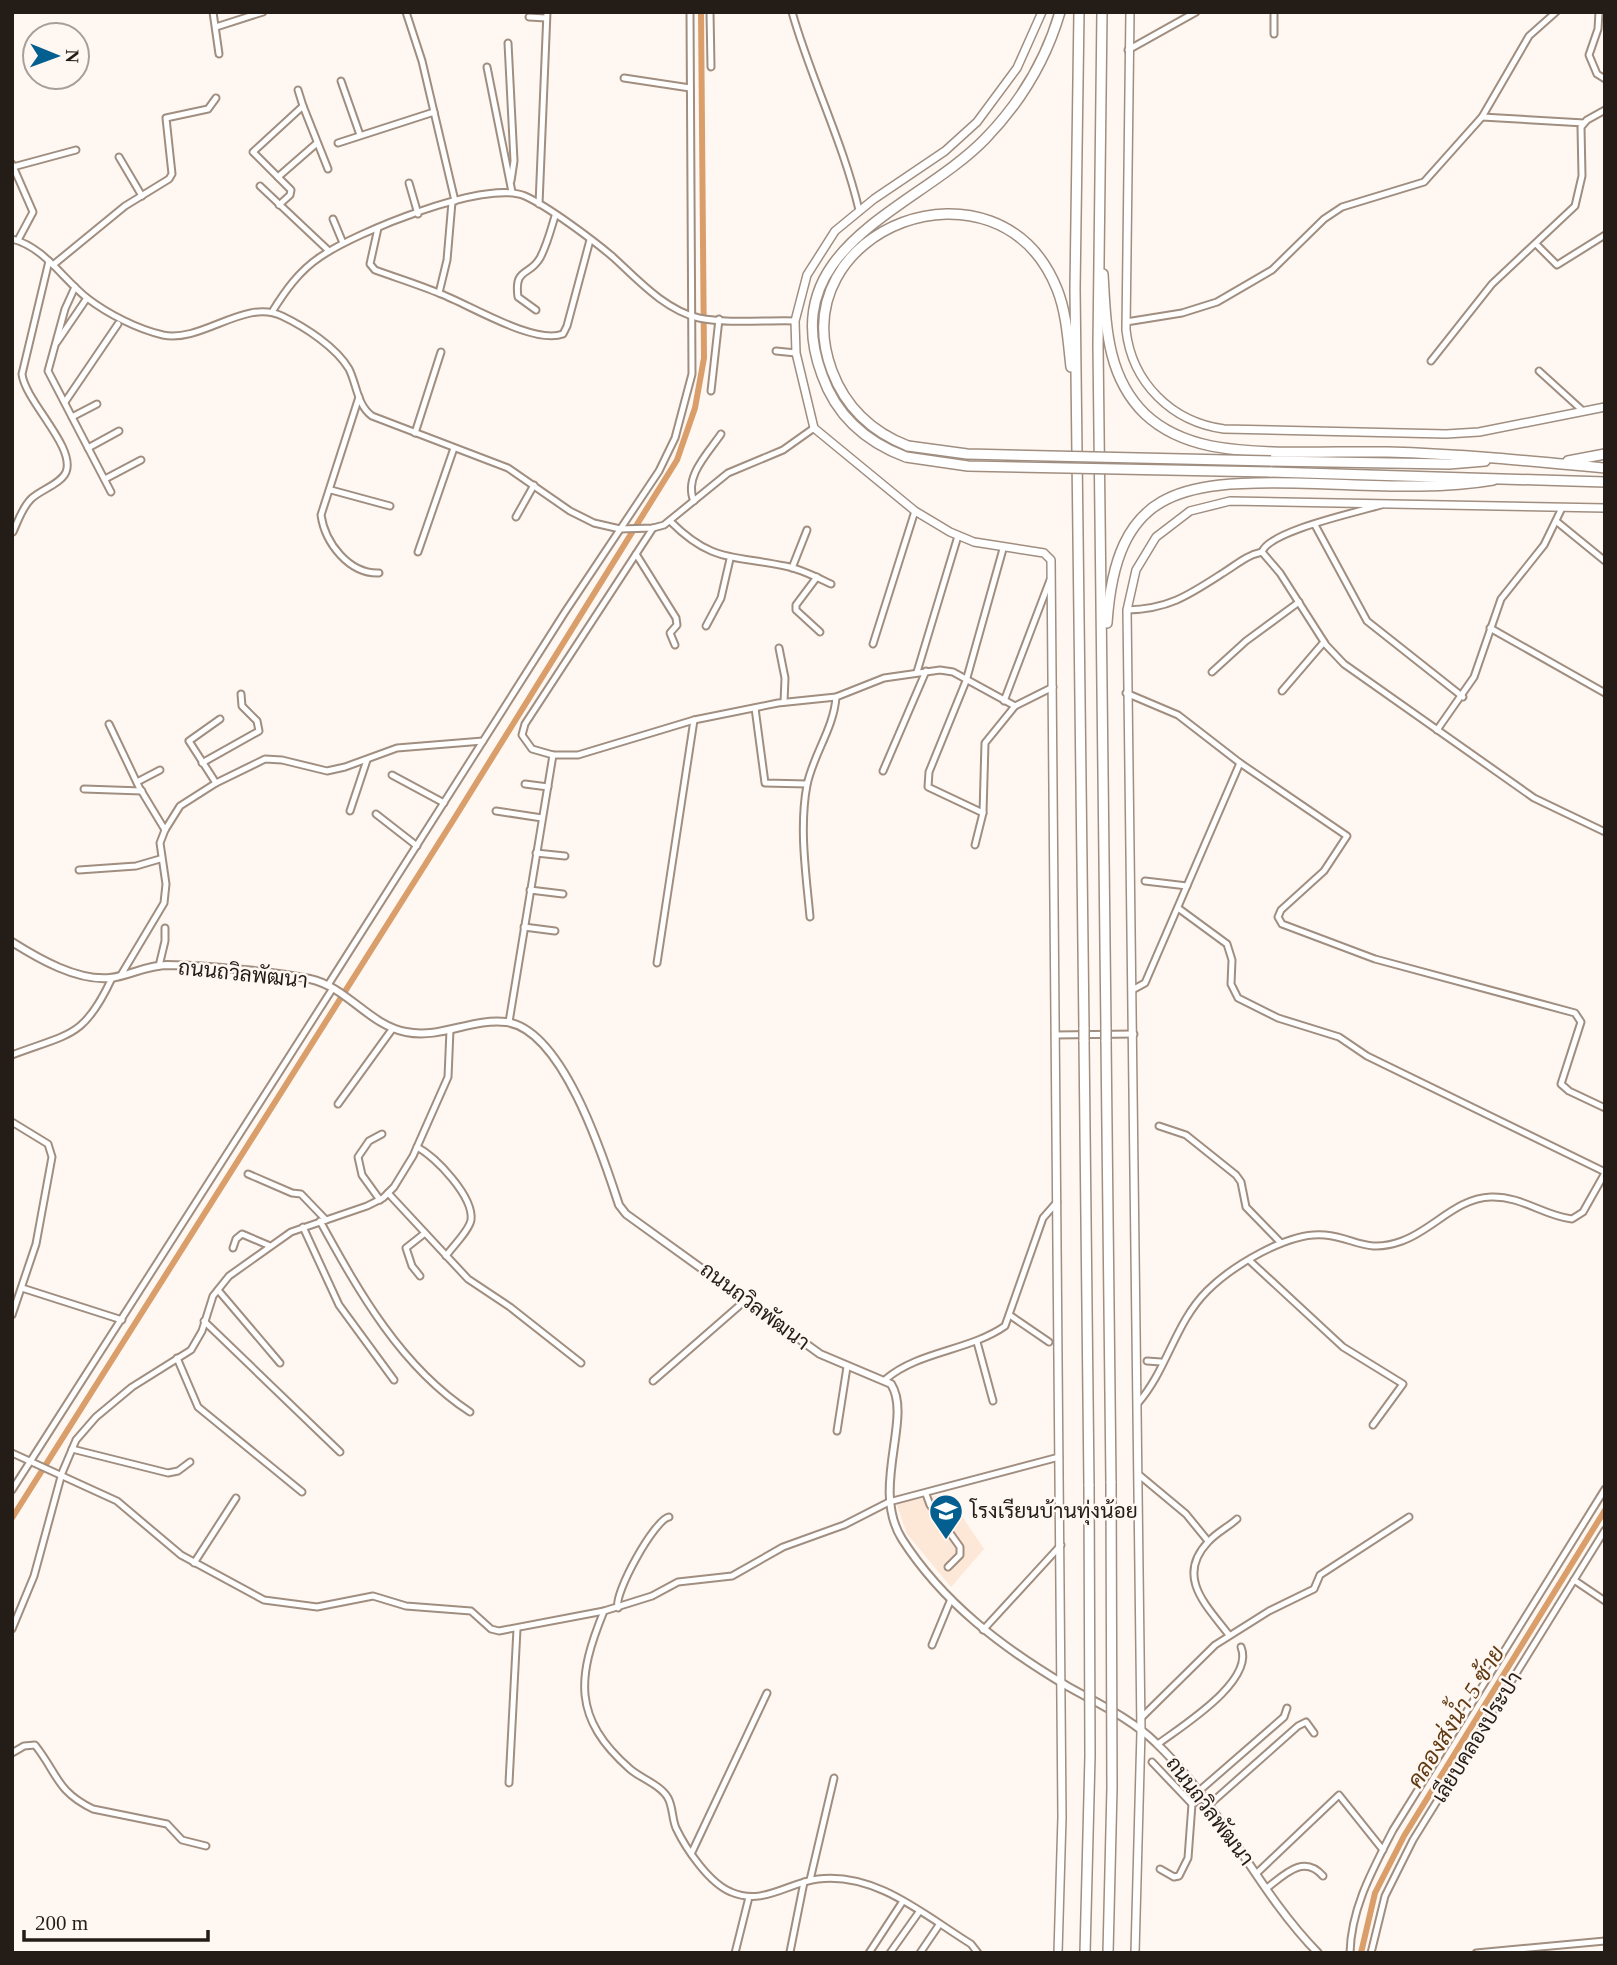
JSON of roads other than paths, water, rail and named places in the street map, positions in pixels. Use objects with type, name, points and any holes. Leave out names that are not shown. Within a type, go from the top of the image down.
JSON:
[{"type":"highway","points":[[1060,12],[1034,75],[995,128],[956,165],[857,235],[830,268],[819,295],[814,340],[821,373],[833,400],[865,436],[906,457],[968,466],[1605,482]]},
{"type":"highway","points":[[1079,12],[1076,421],[1090,1756],[1085,1953]]},
{"type":"highway","points":[[1102,12],[1098,192],[1111,1482],[1112,1788],[1108,1953]]},
{"type":"highway","points":[[1098,192],[1106,315],[1113,362],[1129,395],[1162,427],[1184,438],[1221,447],[1448,454],[1494,460],[1563,462],[1605,468]]},
{"type":"highway","points":[[1076,421],[1062,304],[1043,263],[1016,236],[989,221],[955,214],[925,214],[888,228],[855,254],[835,285],[826,320],[829,361],[845,397],[868,424],[908,446],[967,454],[1449,464],[1494,460]]},
{"type":"highway","points":[[1563,462],[1605,454]]},
{"type":"highway","points":[[1102,690],[1109,592],[1119,554],[1138,523],[1171,497],[1202,486],[1227,482],[1451,485],[1493,480]]},
{"type":"main road","points":[[1042,12],[1017,68],[977,122],[945,151],[859,210],[835,232],[814,262],[802,288],[795,321],[796,353],[814,428],[915,511],[958,536],[1049,556],[1052,574],[1061,1545],[1062,1817],[1058,1953]]},
{"type":"main road","points":[[1130,12],[1126,322],[1133,358],[1154,394],[1181,415],[1213,428],[1455,434],[1605,407]]},
{"type":"main road","points":[[1135,1953],[1141,1717],[1134,989],[1126,693],[1127,610],[1131,584],[1148,547],[1168,526],[1190,510],[1230,501],[1605,508]]},
{"type":"street","points":[[213,12],[219,54]]},
{"type":"street","points":[[216,27],[263,12]]},
{"type":"street","points":[[406,12],[434,111],[453,201],[447,260],[439,293]]},
{"type":"street","points":[[12,1490],[333,988],[416,846],[624,529],[664,463],[682,418],[692,374],[695,316],[690,12]]},
{"type":"street","points":[[710,12],[711,66]]},
{"type":"street","points":[[792,12],[807,65],[851,177],[859,210]]},
{"type":"street","points":[[1128,50],[1196,12]]},
{"type":"street","points":[[1274,12],[1274,34]]},
{"type":"street","points":[[1126,322],[1204,308],[1258,280],[1342,206],[1424,182],[1482,117],[1530,36],[1556,12]]},
{"type":"street","points":[[1599,12],[1598,29],[1589,55],[1597,74],[1605,79]]},
{"type":"street","points":[[528,18],[546,15],[539,204]]},
{"type":"street","points":[[508,43],[514,161],[511,181]]},
{"type":"street","points":[[486,67],[512,192]]},
{"type":"street","points":[[624,78],[690,88]]},
{"type":"street","points":[[341,81],[360,135]]},
{"type":"street","points":[[298,90],[328,169]]},
{"type":"street","points":[[13,532],[24,507],[33,497],[63,477],[67,467],[58,440],[25,386],[22,374],[51,263],[171,177],[166,118],[208,109],[216,98]]},
{"type":"street","points":[[279,205],[292,192],[255,156],[254,148],[303,106]]},
{"type":"street","points":[[1482,117],[1584,123],[1605,110]]},
{"type":"street","points":[[338,143],[434,111]]},
{"type":"street","points":[[1430,361],[1492,284],[1537,245],[1577,201],[1584,123]]},
{"type":"street","points":[[278,177],[317,143]]},
{"type":"street","points":[[76,149],[13,165],[33,212],[15,239],[51,263],[87,298],[108,312],[165,335],[183,335],[252,314],[272,312],[320,340],[341,358],[349,370],[364,411],[508,468],[582,518],[624,529],[650,529],[670,521],[728,473],[783,450],[814,428]]},
{"type":"street","points":[[120,157],[142,196]]},
{"type":"street","points":[[12,183],[20,180]]},
{"type":"street","points":[[408,183],[418,214]]},
{"type":"street","points":[[260,186],[329,251]]},
{"type":"street","points":[[272,312],[296,277],[343,243],[453,201],[480,194],[512,192],[539,204],[590,240],[657,296],[695,316],[795,321]]},
{"type":"street","points":[[536,310],[518,298],[517,283],[519,275],[541,255],[555,216]]},
{"type":"street","points":[[333,219],[343,243]]},
{"type":"street","points":[[378,228],[372,267],[439,293],[501,322],[558,336],[564,334],[567,326],[590,240]]},
{"type":"street","points":[[1537,245],[1557,265],[1605,235]]},
{"type":"street","points":[[75,286],[65,309],[48,371],[111,492]]},
{"type":"street","points":[[57,342],[87,298]]},
{"type":"street","points":[[711,391],[716,319]]},
{"type":"street","points":[[65,402],[118,324]]},
{"type":"street","points":[[776,351],[796,353]]},
{"type":"street","points":[[415,433],[441,352]]},
{"type":"street","points":[[1539,371],[1583,411]]},
{"type":"street","points":[[359,397],[321,515],[345,561],[363,571],[379,573]]},
{"type":"street","points":[[72,417],[97,404]]},
{"type":"street","points":[[89,447],[119,431]]},
{"type":"street","points":[[694,501],[692,489],[699,465],[721,434]]},
{"type":"street","points":[[418,552],[454,448]]},
{"type":"street","points":[[105,479],[141,460]]},
{"type":"street","points":[[516,517],[534,485]]},
{"type":"street","points":[[331,490],[390,506]]},
{"type":"street","points":[[1127,610],[1166,607],[1253,554],[1262,552],[1268,544],[1315,525],[1388,503]]},
{"type":"street","points":[[1437,730],[1463,697],[1479,665],[1500,599],[1538,554],[1562,508]]},
{"type":"street","points":[[873,644],[915,511]]},
{"type":"street","points":[[670,521],[686,537],[730,559],[792,568],[831,584]]},
{"type":"street","points":[[1556,521],[1605,561]]},
{"type":"street","points":[[1315,525],[1366,620],[1463,697]]},
{"type":"street","points":[[650,529],[524,724],[524,742],[532,750],[553,755],[578,755],[694,720],[784,702],[836,697],[884,678],[926,671],[947,670],[1015,706]]},
{"type":"street","points":[[792,568],[807,530]]},
{"type":"street","points":[[917,672],[958,536]]},
{"type":"street","points":[[983,813],[934,790],[926,781],[967,681],[1003,548]]},
{"type":"street","points":[[1262,552],[1299,602],[1324,642],[1344,664],[1534,798],[1605,832]]},
{"type":"street","points":[[636,554],[676,618],[677,625],[670,634],[675,646]]},
{"type":"street","points":[[706,626],[721,598],[730,559]]},
{"type":"street","points":[[1004,701],[1052,574]]},
{"type":"street","points":[[817,578],[796,606],[796,610],[820,632]]},
{"type":"street","points":[[1212,672],[1246,641],[1299,602]]},
{"type":"street","points":[[1490,628],[1605,693]]},
{"type":"street","points":[[1282,691],[1324,642]]},
{"type":"street","points":[[779,648],[785,678],[784,702]]},
{"type":"street","points":[[883,771],[926,671]]},
{"type":"street","points":[[975,845],[983,813],[985,743],[1015,706],[1053,687]]},
{"type":"street","points":[[1126,693],[1178,715],[1240,764],[1347,836],[1324,870],[1281,910],[1278,917],[1282,924],[1375,959],[1575,1013],[1581,1022],[1561,1084],[1569,1091],[1605,1108]]},
{"type":"street","points":[[202,763],[259,731],[257,721],[242,706],[241,694]]},
{"type":"street","points":[[810,917],[804,842],[807,784],[834,715],[836,697]]},
{"type":"street","points":[[755,708],[765,783],[807,784]]},
{"type":"street","points":[[216,783],[189,741],[220,719]]},
{"type":"street","points":[[657,963],[694,720]]},
{"type":"street","points":[[109,724],[137,782],[165,830]]},
{"type":"street","points":[[121,975],[164,903],[166,884],[160,859],[165,830],[180,806],[216,783],[265,759],[282,760],[327,771],[397,748],[483,741]]},
{"type":"street","points":[[509,1022],[553,755]]},
{"type":"street","points":[[350,811],[367,760]]},
{"type":"street","points":[[1134,989],[1146,983],[1240,764]]},
{"type":"street","points":[[137,782],[160,770]]},
{"type":"street","points":[[392,775],[444,803]]},
{"type":"street","points":[[525,784],[548,787]]},
{"type":"street","points":[[84,789],[142,791]]},
{"type":"street","points":[[496,811],[542,818]]},
{"type":"street","points":[[376,814],[416,846]]},
{"type":"street","points":[[536,853],[565,856]]},
{"type":"street","points":[[79,870],[136,866],[160,859]]},
{"type":"street","points":[[1145,881],[1187,886]]},
{"type":"street","points":[[530,890],[563,894]]},
{"type":"street","points":[[1138,1403],[1157,1378],[1161,1362],[1206,1292],[1281,1243],[1310,1235],[1326,1235],[1367,1247],[1400,1242],[1464,1204],[1490,1196],[1528,1202],[1555,1216],[1572,1219],[1583,1212],[1605,1173],[1367,1056],[1339,1037],[1278,1018],[1238,998],[1231,984],[1232,960],[1227,944],[1178,908]]},
{"type":"street","points":[[524,927],[555,930]]},
{"type":"street","points":[[159,966],[165,942],[165,928]]},
{"type":"street","name":"ถนนถวิลพัฒนา","points":[[12,942],[52,964],[85,975],[112,978],[159,966],[310,979],[333,988],[393,1028],[420,1034],[479,1023],[509,1022],[536,1038],[565,1076],[598,1137],[619,1205],[625,1213],[820,1354],[847,1367],[886,1380],[895,1390],[898,1400],[889,1503],[892,1519],[902,1539],[951,1599],[984,1630],[1158,1744],[1205,1797],[1267,1888],[1317,1952]]},
{"type":"street","points":[[12,1055],[79,1029],[89,1020],[112,978]]},
{"type":"street","points":[[338,1104],[393,1028]]},
{"type":"street","points":[[12,1629],[35,1573],[62,1473],[72,1448],[96,1417],[149,1374],[191,1350],[218,1290],[229,1276],[270,1246],[303,1227],[380,1200],[388,1193],[417,1147],[450,1068],[450,1030]]},
{"type":"street","points":[[1055,1035],[1134,1034]]},
{"type":"street","points":[[12,1122],[42,1139],[52,1149],[36,1244],[12,1315]]},
{"type":"street","points":[[1159,1126],[1186,1135],[1236,1175],[1241,1182],[1246,1207],[1281,1243]]},
{"type":"street","points":[[380,1200],[362,1174],[358,1157],[369,1141],[382,1134]]},
{"type":"street","points":[[417,1147],[443,1165],[469,1212],[469,1224],[446,1256]]},
{"type":"street","points":[[248,1174],[303,1195],[323,1221],[368,1305],[397,1344],[428,1377],[470,1412]]},
{"type":"street","points":[[388,1193],[468,1279],[510,1307],[581,1363]]},
{"type":"street","points":[[886,1380],[905,1367],[977,1342],[1005,1326],[1011,1316],[1043,1218],[1057,1202]]},
{"type":"street","points":[[303,1227],[339,1305],[394,1380]]},
{"type":"street","points":[[420,1276],[412,1266],[406,1248],[425,1233]]},
{"type":"street","points":[[233,1248],[236,1239],[242,1234],[270,1246]]},
{"type":"street","points":[[1250,1261],[1343,1347],[1403,1384],[1373,1425]]},
{"type":"street","points":[[22,1288],[122,1320]]},
{"type":"street","points":[[218,1290],[280,1363]]},
{"type":"street","points":[[653,1381],[747,1299]]},
{"type":"street","points":[[1011,1316],[1049,1342]]},
{"type":"street","points":[[204,1321],[340,1452]]},
{"type":"street","points":[[977,1342],[993,1401]]},
{"type":"street","points":[[177,1358],[198,1407],[302,1492]]},
{"type":"street","points":[[1147,1361],[1161,1362]]},
{"type":"street","points":[[837,1431],[847,1367]]},
{"type":"street","points":[[72,1448],[168,1473],[178,1471],[190,1462]]},
{"type":"street","points":[[12,1453],[62,1473],[117,1501],[194,1563],[264,1600],[317,1607],[379,1597],[406,1606],[466,1609],[477,1614],[491,1629],[517,1629],[618,1608],[652,1597],[678,1582],[732,1576],[783,1547],[844,1525],[889,1503],[1059,1457]]},
{"type":"street","points":[[1138,1474],[1186,1514],[1208,1541]]},
{"type":"street","points":[[1350,1953],[1356,1912],[1383,1850],[1605,1489]]},
{"type":"street","points":[[926,1494],[930,1505],[960,1548],[960,1555],[948,1567]]},
{"type":"street","points":[[194,1563],[236,1498]]},
{"type":"street","points":[[618,1608],[616,1598],[645,1545],[660,1520],[669,1517]]},
{"type":"street","points":[[1141,1717],[1215,1645],[1269,1611],[1314,1589],[1320,1576],[1409,1517]]},
{"type":"street","points":[[1229,1635],[1193,1583],[1193,1566],[1208,1541],[1237,1518]]},
{"type":"street","name":"เลียบคลองประปา","points":[[1371,1953],[1385,1896],[1413,1840],[1605,1530]]},
{"type":"street","points":[[984,1630],[1061,1545]]},
{"type":"street","points":[[1574,1580],[1605,1601]]},
{"type":"street","points":[[932,1644],[951,1599]]},
{"type":"street","points":[[604,1611],[584,1669],[588,1712],[609,1747],[629,1768],[667,1797],[676,1827],[692,1852],[721,1887],[750,1897],[770,1895],[807,1881],[865,1882],[903,1901],[971,1944],[978,1953]]},
{"type":"street","points":[[509,1783],[517,1629]]},
{"type":"street","points":[[1158,1744],[1231,1686],[1242,1667],[1244,1654],[1241,1647]]},
{"type":"street","points":[[692,1852],[767,1693]]},
{"type":"street","points":[[1199,1791],[1283,1717],[1287,1707]]},
{"type":"street","points":[[1210,1804],[1298,1726],[1306,1722],[1314,1733]]},
{"type":"street","points":[[12,1753],[24,1746],[35,1745],[59,1785],[83,1804],[93,1809],[167,1825],[182,1840],[206,1846]]},
{"type":"street","points":[[1152,1762],[1192,1804]]},
{"type":"street","points":[[790,1952],[834,1778]]},
{"type":"street","points":[[1257,1872],[1339,1795],[1383,1850]]},
{"type":"street","points":[[1192,1804],[1205,1797]]},
{"type":"street","points":[[1160,1868],[1174,1877],[1179,1876],[1185,1866],[1192,1804]]},
{"type":"street","points":[[1267,1888],[1289,1871],[1303,1865],[1315,1867],[1323,1876]]},
{"type":"street","points":[[735,1953],[750,1897]]},
{"type":"street","points":[[869,1953],[903,1901]]},
{"type":"street","points":[[890,1953],[919,1912]]},
{"type":"street","points":[[920,1953],[939,1925]]},
{"type":"street","points":[[1476,1953],[1605,1941]]},
{"type":"waterway","points":[[12,1518],[454,819],[677,460],[695,408],[704,358],[701,12]]},
{"type":"waterway","name":"คลองส่งน้ำ 5 ซ้าย","points":[[1361,1953],[1375,1893],[1404,1836],[1605,1510]]},
{"type":"place","name":"โรงเรียนบ้านทุ่งน้อย","points":[[946,1541]]}]
